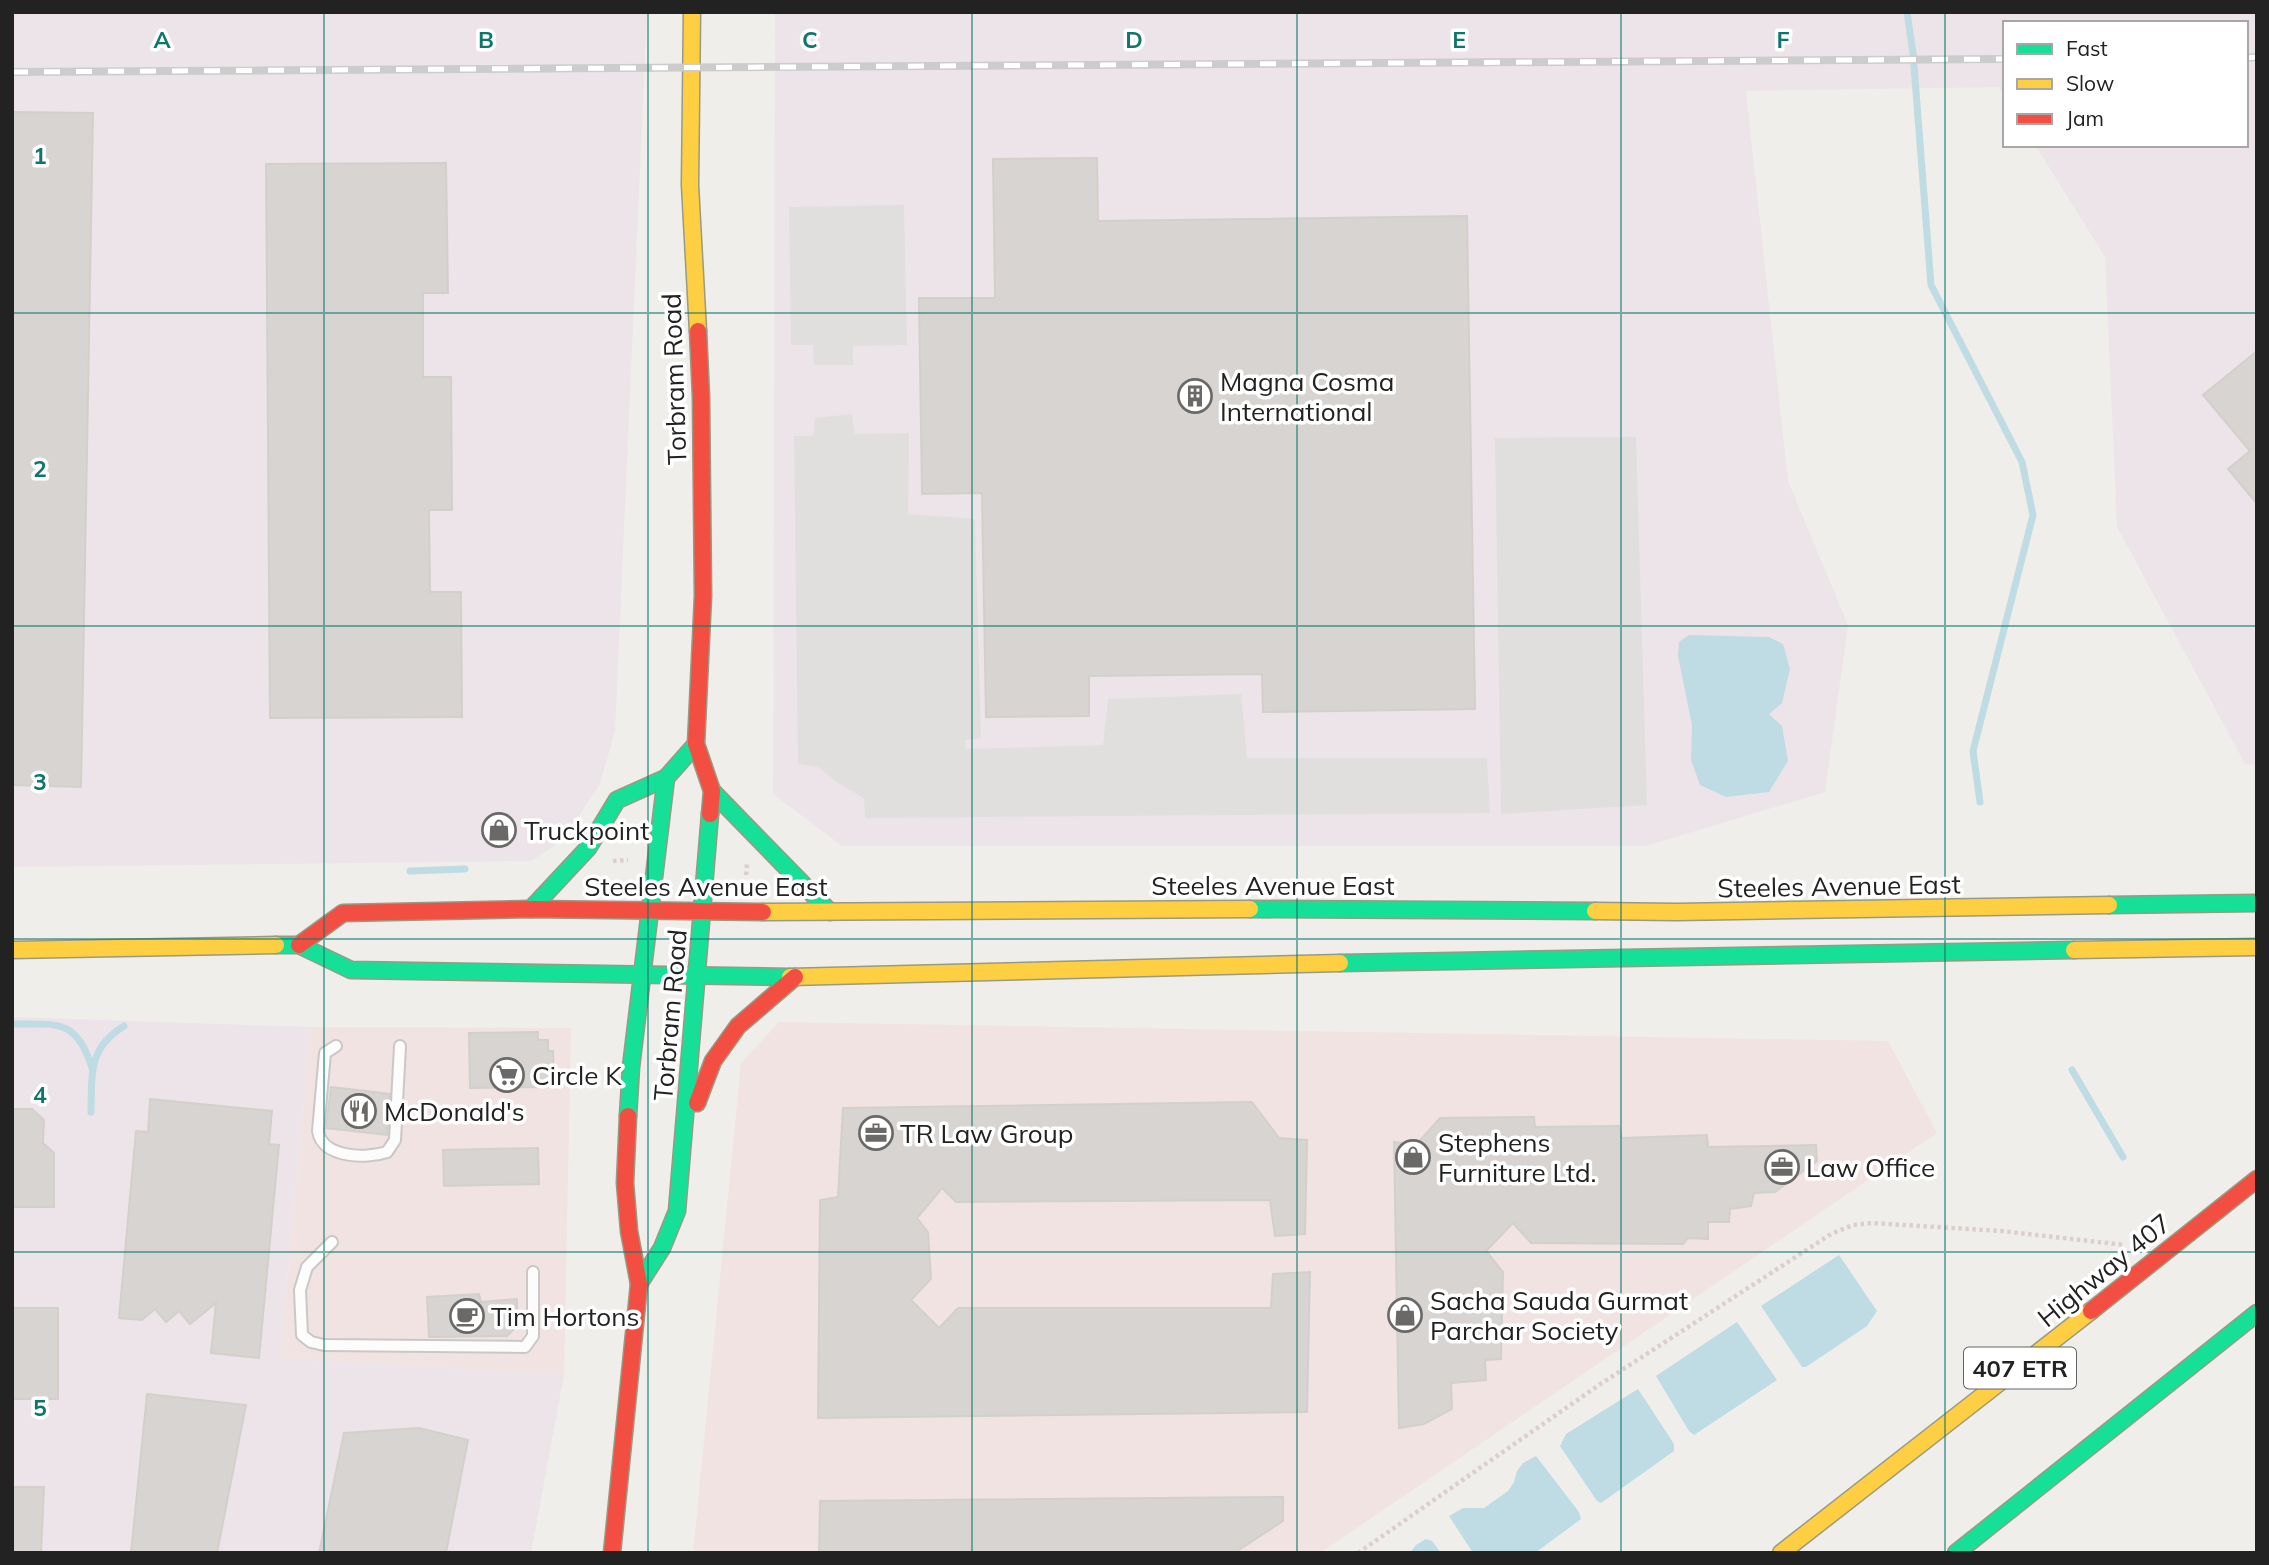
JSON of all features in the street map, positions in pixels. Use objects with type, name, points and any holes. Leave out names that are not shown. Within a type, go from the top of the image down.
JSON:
[{"type":"main road","name":"Torbram Road","points":[[639,1284],[662,1248],[677,1211],[712,791],[696,744],[703,582],[701,397],[690,184],[692,12]]},
{"type":"main road","points":[[531,909],[588,848],[617,800],[666,778],[696,744]]},
{"type":"main road","name":"Torbram Road","points":[[612,1553],[639,1284],[629,1231],[625,1183],[631,1067],[666,778]]},
{"type":"main road","points":[[712,791],[830,912]]},
{"type":"main road","name":"Steeles Avenue East","points":[[299,945],[343,913],[531,909],[830,912],[1350,908],[1677,912],[2257,903]]},
{"type":"main road","points":[[12,950],[299,945],[351,970],[795,977],[1258,964],[2257,947]]},
{"type":"main road","points":[[685,1133],[713,1061],[738,1026],[795,977]]},
{"type":"main road","name":"Highway 407","points":[[1781,1553],[1986,1395],[2257,1179]]},
{"type":"main road","points":[[1956,1553],[2257,1313]]},
{"type":"lane","points":[[336,1046],[325,1054],[318,1130],[320,1140],[328,1148],[340,1153],[378,1155],[387,1152],[394,1140],[400,1046]]},
{"type":"lane","points":[[332,1242],[307,1267],[300,1290],[302,1335],[312,1342],[324,1345],[525,1347],[533,1336],[533,1272]]},
{"type":"path","points":[[745,865],[746,876]]},
{"type":"path","points":[[1358,1553],[1599,1385],[1831,1234],[1853,1225],[1872,1223],[2001,1231],[2128,1245]]},
{"type":"shaded area","points":[[12,12],[647,12],[615,732],[600,783],[577,819],[554,846],[531,861],[12,867]]},
{"type":"shaded area","points":[[775,12],[2257,12],[2257,765],[2245,764],[2117,527],[2105,257],[2036,147],[2248,147],[2248,21],[2003,21],[2003,93],[1999,87],[1746,91],[1788,481],[1848,625],[1825,792],[1646,846],[842,846],[773,794]]},
{"type":"shaded area","points":[[904,205],[907,345],[853,346],[853,365],[814,365],[813,345],[791,345],[789,207]]},
{"type":"shaded area","points":[[852,414],[855,434],[909,433],[908,514],[975,519],[981,738],[965,740],[966,749],[1103,745],[1108,699],[1241,694],[1247,758],[1487,758],[1490,813],[865,818],[864,798],[839,784],[818,767],[798,764],[794,436],[813,436],[815,418]]},
{"type":"shaded area","points":[[1636,437],[1647,805],[1501,814],[1495,438]]},
{"type":"shaded area","points":[[12,1017],[311,1027],[280,1358],[564,1375],[531,1553],[12,1553]]},
{"type":"shaded area","points":[[779,1022],[1888,1041],[1937,1133],[1320,1553],[693,1553],[741,1063]]},
{"type":"shaded area","points":[[311,1027],[571,1028],[564,1375],[280,1358]]},
{"type":"water","points":[[1689,635],[1769,637],[1783,644],[1790,669],[1782,703],[1769,714],[1782,726],[1788,761],[1769,792],[1726,797],[1700,785],[1691,760],[1692,725],[1678,656],[1679,642]]},
{"type":"water","points":[[1839,1255],[1877,1311],[1867,1326],[1806,1367],[1802,1367],[1761,1306]]},
{"type":"water","points":[[1737,1322],[1777,1380],[1694,1435],[1656,1376]]},
{"type":"water","points":[[1638,1389],[1674,1444],[1674,1451],[1601,1503],[1560,1446],[1566,1434]]},
{"type":"water","points":[[1536,1456],[1579,1512],[1581,1519],[1535,1553],[1473,1553],[1449,1516],[1463,1508],[1484,1508],[1508,1491],[1523,1463]]},
{"type":"water","points":[[1426,1539],[1432,1541],[1441,1553],[1410,1553],[1416,1545]]},
{"type":"building","points":[[12,112],[93,113],[81,787],[12,785]]},
{"type":"building","name":"Magna Cosma International","points":[[1097,158],[1098,221],[1467,216],[1475,709],[1263,712],[1262,674],[1089,676],[1089,716],[986,717],[982,493],[922,494],[919,298],[995,298],[993,159]]},
{"type":"building","points":[[446,163],[448,293],[423,293],[423,377],[451,377],[452,510],[429,510],[430,592],[461,592],[462,717],[270,718],[266,164]]},
{"type":"building","points":[[2257,351],[2257,504],[2228,469],[2250,451],[2203,395]]},
{"type":"building","points":[[538,1032],[538,1040],[548,1040],[548,1051],[553,1051],[554,1087],[470,1088],[469,1033]]},
{"type":"building","name":"McDonald's","points":[[331,1087],[390,1094],[387,1135],[326,1128]]},
{"type":"building","points":[[150,1099],[272,1111],[269,1144],[279,1145],[259,1358],[211,1353],[216,1303],[190,1324],[179,1311],[166,1322],[155,1309],[142,1320],[119,1318],[136,1131],[148,1132]]},
{"type":"building","points":[[1252,1102],[1279,1138],[1307,1140],[1305,1234],[1275,1236],[1270,1200],[956,1202],[942,1188],[917,1218],[928,1232],[931,1279],[911,1300],[939,1328],[958,1308],[1271,1308],[1273,1274],[1310,1272],[1307,1412],[818,1418],[820,1200],[838,1197],[843,1108]]},
{"type":"building","points":[[12,1109],[32,1109],[44,1120],[43,1143],[54,1153],[54,1207],[12,1207]]},
{"type":"building","points":[[1534,1117],[1535,1127],[1619,1126],[1622,1138],[1707,1135],[1708,1147],[1816,1145],[1817,1161],[1775,1192],[1754,1193],[1751,1206],[1730,1209],[1729,1222],[1708,1222],[1708,1239],[1688,1238],[1683,1244],[1531,1243],[1513,1223],[1486,1251],[1503,1272],[1501,1359],[1485,1360],[1486,1380],[1451,1383],[1452,1409],[1424,1424],[1399,1428],[1394,1142],[1416,1145],[1440,1118]]},
{"type":"building","points":[[538,1148],[539,1184],[444,1186],[443,1150]]},
{"type":"building","name":"Tim Hortons","points":[[479,1294],[481,1302],[517,1299],[517,1326],[507,1336],[429,1337],[427,1297]]},
{"type":"building","points":[[12,1308],[58,1308],[58,1399],[12,1399]]},
{"type":"building","points":[[147,1394],[246,1405],[217,1553],[131,1553]]},
{"type":"building","points":[[419,1428],[468,1440],[446,1553],[319,1553],[344,1433]]},
{"type":"building","points":[[12,1487],[44,1487],[41,1553],[12,1553]]},
{"type":"building","points":[[1283,1497],[1283,1521],[1234,1553],[819,1553],[820,1501]]},
{"type":"waterway","points":[[1907,12],[1913,53],[1931,285],[2022,462],[2033,515],[1973,751],[1980,802]]},
{"type":"waterway","points":[[410,871],[465,869]]},
{"type":"waterway","points":[[12,1024],[42,1024],[64,1028],[80,1040],[92,1068]]},
{"type":"waterway","points":[[91,1112],[94,1063],[104,1043],[124,1026]]},
{"type":"waterway","points":[[2072,1070],[2123,1157]]},
{"type":"railway","points":[[2248,58],[2257,57]]},
{"type":"railway","points":[[12,72],[2003,59]]},
{"type":"traffic: fast","points":[[628,1116],[631,1067],[666,778],[696,744]]},
{"type":"traffic: fast","points":[[531,909],[588,848],[617,800],[666,778]]},
{"type":"traffic: fast","points":[[712,791],[830,912]]},
{"type":"traffic: fast","points":[[639,1284],[662,1248],[677,1211],[710,814]]},
{"type":"traffic: fast","points":[[2109,905],[2257,903]]},
{"type":"traffic: fast","points":[[1250,909],[1595,911]]},
{"type":"traffic: fast","points":[[276,945],[299,945],[351,970],[790,977]]},
{"type":"traffic: fast","points":[[1340,963],[2074,950]]},
{"type":"traffic: fast","points":[[1956,1553],[2257,1313]]},
{"type":"traffic: slow","points":[[692,12],[690,185],[698,331]]},
{"type":"traffic: slow","points":[[1595,911],[2109,905]]},
{"type":"traffic: slow","points":[[763,912],[1250,909]]},
{"type":"traffic: slow","points":[[12,950],[276,945]]},
{"type":"traffic: slow","points":[[2074,950],[2257,947]]},
{"type":"traffic: slow","points":[[790,977],[1340,963]]},
{"type":"traffic: slow","points":[[1781,1553],[2091,1311]]},
{"type":"traffic: jam","points":[[698,331],[703,596],[696,744],[712,791],[710,814]]},
{"type":"traffic: jam","points":[[299,945],[343,913],[531,909],[763,912]]},
{"type":"traffic: jam","points":[[697,1103],[713,1061],[738,1026],[795,977]]},
{"type":"traffic: jam","points":[[612,1553],[639,1284],[629,1231],[625,1183],[628,1116]]},
{"type":"traffic: jam","points":[[2091,1311],[2257,1179]]},
{"type":"place","name":"Magna Cosma International","points":[[1195,396]]},
{"type":"place","name":"Truckpoint","points":[[499,830]]},
{"type":"place","name":"Circle K","points":[[507,1075]]},
{"type":"place","name":"McDonald's","points":[[359,1111]]},
{"type":"place","name":"TR Law Group","points":[[876,1133]]},
{"type":"place","name":"Stephens Furniture Ltd.","points":[[1413,1157]]},
{"type":"place","name":"Law Office","points":[[1782,1167]]},
{"type":"place","name":"Sacha Sauda Gurmat Parchar Society","points":[[1405,1315]]},
{"type":"place","name":"Tim Hortons","points":[[467,1316]]}]
